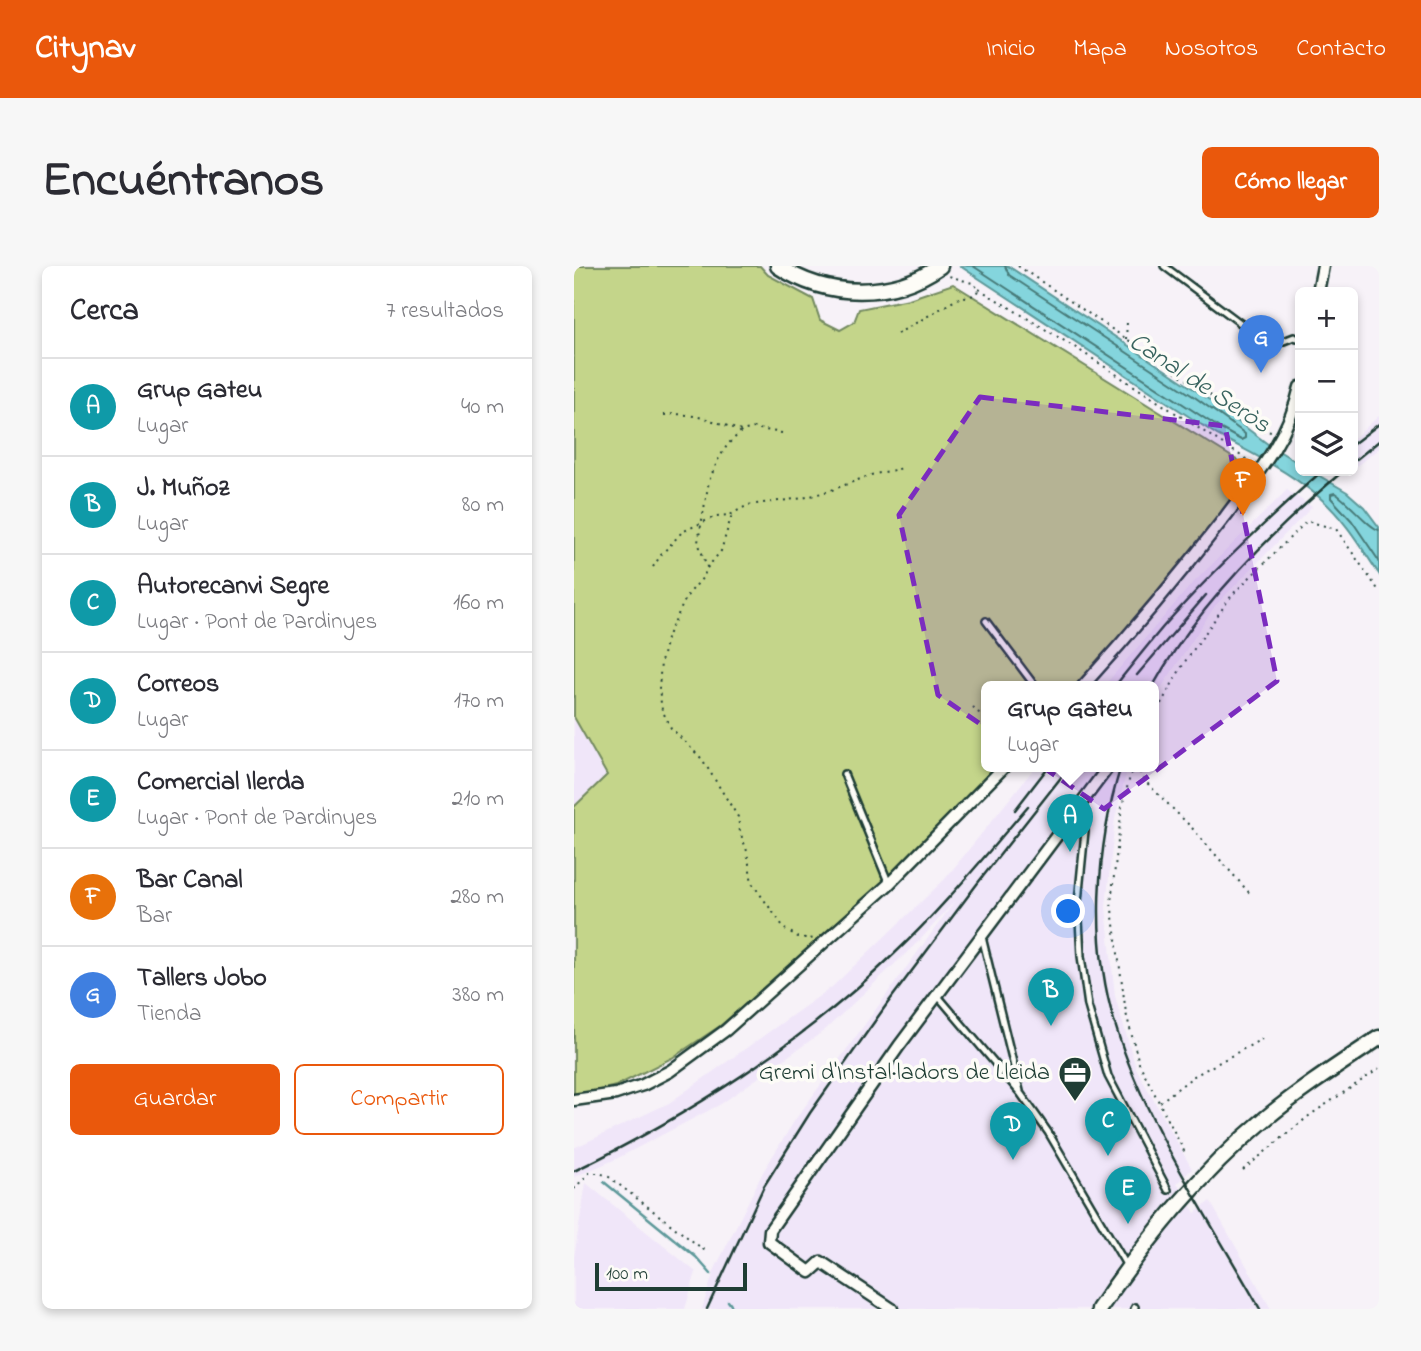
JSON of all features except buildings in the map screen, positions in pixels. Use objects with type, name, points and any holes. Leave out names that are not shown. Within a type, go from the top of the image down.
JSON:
[{"type":"main road","points":[[778,266],[807,282],[847,291],[881,290],[900,286],[938,268]]},
{"type":"main road","points":[[1099,1309],[1180,1201],[1247,1135],[1298,1093],[1379,1038]]},
{"type":"street","points":[[1319,287],[1323,266]]},
{"type":"street","points":[[1088,681],[1136,628],[1262,468],[1276,448],[1295,400]]},
{"type":"street","points":[[574,1100],[616,1094],[643,1085],[670,1071],[726,1030],[888,884],[999,772]]},
{"type":"street","points":[[892,1309],[821,1262],[810,1272],[769,1241],[770,1230],[899,1046],[1105,772]]},
{"type":"lane","points":[[1164,266],[1271,346],[1295,337]]},
{"type":"lane","points":[[986,621],[1031,681]]},
{"type":"lane","points":[[844,774],[888,884]]},
{"type":"lane","points":[[1083,803],[1085,831],[1078,902],[1081,956],[1088,1006],[1108,1076],[1168,1190]]},
{"type":"lane","points":[[982,937],[1021,1094]]},
{"type":"lane","points":[[938,996],[1021,1094],[1048,1132],[1128,1268]]},
{"type":"path","points":[[1018,266],[1262,430],[1282,435]]},
{"type":"path","points":[[938,268],[956,280],[972,283],[1262,468]]},
{"type":"path","points":[[897,334],[959,298],[975,295],[979,289]]},
{"type":"path","points":[[1126,340],[1127,323]]},
{"type":"path","points":[[664,415],[678,413],[718,422],[742,431]]},
{"type":"path","points":[[706,569],[698,542],[709,481],[718,460],[728,444],[742,431],[754,428],[782,433]]},
{"type":"path","points":[[653,568],[682,532],[716,516],[732,513],[748,505],[803,498],[871,475],[903,468]]},
{"type":"path","points":[[732,513],[721,551],[687,596],[668,635],[661,662],[659,689],[662,710],[671,728],[702,760],[738,817],[747,851],[751,883],[758,894],[785,929],[798,937],[825,941]]},
{"type":"path","points":[[1159,707],[1184,663],[1232,595],[1307,521],[1336,528],[1379,591]]},
{"type":"path","points":[[973,708],[981,715]]},
{"type":"path","points":[[1132,772],[1122,806],[1111,902],[1126,1013],[1139,1063],[1185,1153]]},
{"type":"path","points":[[1139,772],[1252,896]]},
{"type":"path","points":[[1159,1103],[1194,1076],[1262,1039]]},
{"type":"path","points":[[1243,1170],[1310,1115],[1379,1069]]},
{"type":"path","points":[[574,1189],[589,1172],[609,1177],[708,1253]]},
{"type":"highlighted area","points":[[980,397],[1225,426],[1277,681],[1104,809],[938,695],[899,515]]},
{"type":"shaded area","points":[[1379,416],[1379,448],[1358,465],[1358,435]]},
{"type":"shaded area","points":[[1287,490],[1312,507],[1215,606],[1159,691],[1159,681],[1108,681],[1190,586]]},
{"type":"shaded area","points":[[574,717],[608,776],[574,807]]},
{"type":"shaded area","points":[[1031,772],[1126,772],[1115,818],[1106,907],[1115,996],[1136,1068],[1192,1169],[1177,1183],[1195,1213],[1210,1201],[1271,1309],[702,1309],[714,1271],[763,1172],[795,1120],[955,901],[920,940],[825,1030],[721,1104],[614,1160],[574,1177],[574,1148],[669,1103],[832,987],[945,879]]},
{"type":"shaded area","points":[[586,1183],[696,1272],[685,1309],[574,1309],[574,1257]]},
{"type":"green space","points":[[574,266],[760,266],[768,275],[813,299],[820,320],[840,330],[854,322],[859,309],[909,299],[953,284],[1256,472],[1082,681],[981,681],[981,772],[995,772],[883,885],[720,1026],[672,1058],[616,1086],[574,1096],[574,807],[607,775],[574,717]]},
{"type":"water","points":[[960,266],[1008,266],[1200,393],[1269,445],[1295,461],[1295,476],[1320,476],[1347,492],[1364,507],[1379,527],[1379,574],[1359,543],[1328,505],[1270,463],[1217,435]]},
{"type":"waterway","points":[[604,1182],[696,1257],[711,1274]]},
{"type":"waterway","points":[[728,1301],[734,1309]]},
{"type":"railway","points":[[1358,440],[1379,424]]},
{"type":"railway","points":[[1358,458],[1379,441]]},
{"type":"railway","points":[[1119,681],[1201,586],[1316,476]]},
{"type":"railway","points":[[1156,681],[1214,598],[1290,518],[1337,476]]},
{"type":"railway","points":[[1137,675],[1206,595]]},
{"type":"railway","points":[[1015,810],[1044,772]]},
{"type":"railway","points":[[707,1309],[764,1186],[810,1113],[887,1004],[1065,772]]},
{"type":"railway","points":[[1119,772],[1106,829],[1099,895],[1102,961],[1115,1024],[1160,1134],[1260,1309]]},
{"type":"railway","points":[[574,1171],[701,1102],[782,1048],[821,1018],[858,987],[929,919],[1028,806]]},
{"type":"place","name":"Tallers Jobo","points":[[1261,373]]},
{"type":"place","name":"Bar Canal","points":[[1243,516]]},
{"type":"place","name":"Grup Gateu","points":[[1070,852]]},
{"type":"place","name":"J. Muñoz","points":[[1051,1026]]},
{"type":"place","name":"Gremi d'Instal·ladors de Lleida","points":[[1075,1103]]},
{"type":"place","name":"Autorecanvi Segre","points":[[1108,1156]]},
{"type":"place","name":"Correos","points":[[1013,1160]]},
{"type":"place","name":"Comercial Ilerda","points":[[1128,1224]]},
{"type":"water label","name":"Canal de Seròs","points":[[1199,384]]}]
